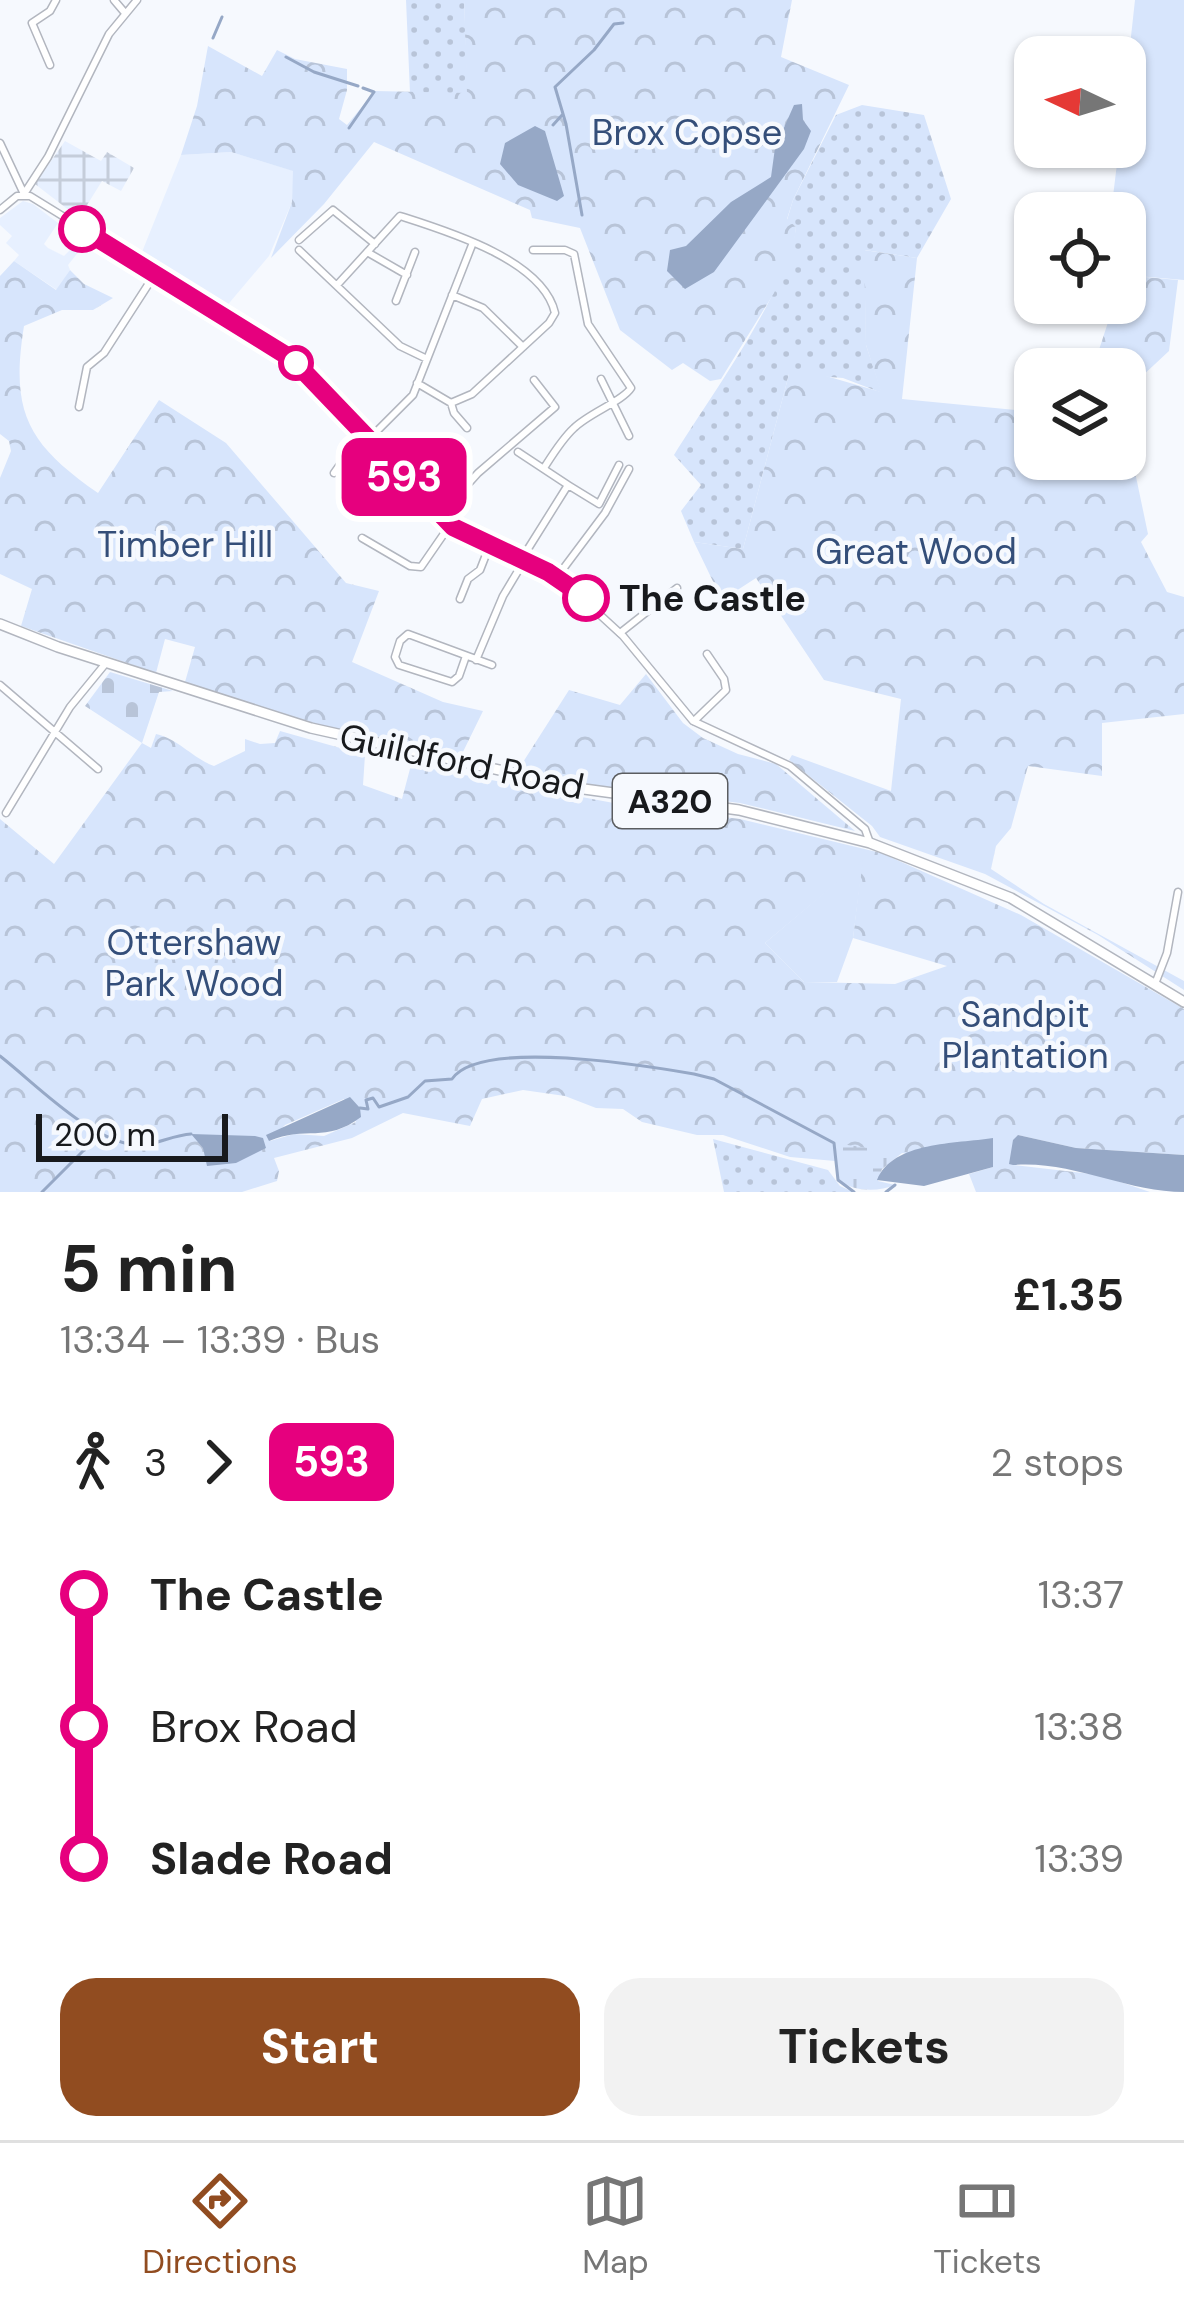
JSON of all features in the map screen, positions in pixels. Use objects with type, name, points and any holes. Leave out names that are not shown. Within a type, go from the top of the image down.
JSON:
[{"type":"main road","name":"Guildford Road","points":[[0,624],[106,663],[323,731],[584,789],[739,810],[870,843],[1011,898],[1184,1002]]},
{"type":"street","points":[[51,65],[32,26],[56,0]]},
{"type":"street","points":[[115,0],[125,13]]},
{"type":"street","points":[[0,210],[10,199],[24,194],[48,157],[109,34],[137,0]]},
{"type":"street","points":[[0,143],[24,194],[292,359],[450,525],[557,577],[586,598],[693,721],[790,766],[860,825],[870,843]]},
{"type":"street","points":[[338,284],[404,207]]},
{"type":"street","points":[[375,244],[333,210],[299,245],[400,346],[427,359]]},
{"type":"street","points":[[400,216],[519,264],[555,308],[549,323],[472,394],[451,404]]},
{"type":"street","points":[[337,473],[367,435],[405,405],[472,245]]},
{"type":"street","points":[[533,250],[565,250],[577,257],[589,324],[631,388],[626,396],[570,431],[544,468]]},
{"type":"street","points":[[367,252],[407,275]]},
{"type":"street","points":[[396,301],[415,252]]},
{"type":"street","points":[[80,407],[87,367],[104,352],[155,274]]},
{"type":"street","points":[[452,295],[483,308],[524,346]]},
{"type":"street","points":[[601,379],[628,436]]},
{"type":"street","points":[[440,515],[478,473],[555,407],[534,380]]},
{"type":"street","points":[[417,383],[451,404],[466,428]]},
{"type":"street","points":[[518,452],[599,504],[619,465]]},
{"type":"street","points":[[557,577],[605,513],[629,469]]},
{"type":"street","points":[[476,660],[503,596],[568,485]]},
{"type":"street","points":[[362,538],[410,566],[421,567],[450,525]]},
{"type":"street","points":[[460,599],[469,579],[481,569],[489,547]]},
{"type":"street","points":[[620,633],[678,588]]},
{"type":"street","points":[[466,656],[452,682],[399,665],[394,657],[408,634],[492,665]]},
{"type":"street","points":[[693,721],[726,690],[706,654]]},
{"type":"street","points":[[6,813],[56,730],[106,663]]},
{"type":"street","points":[[0,686],[98,769]]},
{"type":"street","points":[[1155,984],[1167,953],[1178,892]]},
{"type":"shaded area","points":[[802,104],[803,120],[811,131],[804,149],[714,272],[685,289],[667,271],[670,250],[686,246],[731,202],[771,177],[775,148],[794,105]]},
{"type":"shaded area","points":[[535,126],[545,131],[564,196],[557,201],[518,185],[500,164],[505,143]]},
{"type":"shaded area","points":[[65,141],[101,161],[107,152],[134,168],[121,191],[102,181],[79,218],[35,184]]},
{"type":"shaded area","points":[[231,152],[294,171],[292,202],[269,256],[225,308],[219,309],[140,257],[181,155]]},
{"type":"shaded area","points":[[23,201],[58,223],[44,244],[48,248],[64,256],[82,238],[88,240],[68,265],[70,270],[57,290],[14,261],[19,255],[6,243],[12,236],[0,225],[0,218]]},
{"type":"shaded area","points":[[350,1097],[361,1117],[337,1130],[269,1141],[266,1135]]},
{"type":"shaded area","points":[[191,1134],[255,1136],[263,1138],[266,1148],[236,1163],[207,1166],[203,1148]]},
{"type":"shaded area","points":[[1018,1135],[1076,1148],[1184,1155],[1184,1192],[1056,1167],[1009,1164]]},
{"type":"shaded area","points":[[993,1138],[993,1167],[924,1186],[877,1180],[885,1167],[911,1151]]},
{"type":"green space","points":[[406,0],[464,0],[468,93],[410,93]]},
{"type":"green space","name":"Brox Copse","points":[[464,0],[792,0],[781,57],[849,85],[793,200],[787,219],[796,227],[793,253],[721,379],[710,381],[683,363],[672,370],[620,330],[580,228],[532,218],[530,210],[374,142],[324,204],[271,258],[292,202],[293,171],[231,152],[181,155],[197,106],[208,46],[262,76],[277,50],[295,59],[347,69],[339,119],[347,125],[375,91],[467,93]]},
{"type":"green space","points":[[1135,0],[1184,0],[1184,280],[1146,277],[1146,192],[1114,192],[1116,168],[1146,168],[1146,36],[1131,36]]},
{"type":"green space","points":[[862,105],[924,115],[951,199],[917,258],[865,250],[866,345],[882,393],[843,378],[789,374],[743,549],[694,542],[681,511],[701,485],[674,455],[779,281],[796,227],[787,220],[793,200],[836,115]]},
{"type":"green space","name":"Great Wood","points":[[864,250],[917,258],[902,399],[1014,410],[1014,480],[1137,480],[1148,534],[1141,542],[1167,592],[1184,597],[1184,714],[1102,723],[1102,776],[1028,766],[1011,828],[996,846],[991,869],[1044,904],[1184,981],[1184,990],[1098,935],[985,874],[880,837],[789,760],[792,755],[891,791],[901,699],[824,680],[756,578],[722,600],[694,542],[743,549],[789,374],[802,369],[881,392],[866,345]]},
{"type":"green space","name":"Timber Hill","points":[[14,261],[56,290],[70,270],[84,284],[113,298],[93,310],[62,310],[24,326],[20,356],[23,404],[40,442],[98,493],[159,400],[226,443],[346,583],[379,591],[352,662],[443,702],[483,711],[460,758],[299,721],[185,682],[195,647],[165,639],[156,673],[21,626],[32,589],[0,574],[0,478],[11,451],[9,441],[0,434],[0,276]]},
{"type":"green space","points":[[1146,277],[1178,280],[1169,351],[1146,372],[1146,348],[1100,348],[1107,324],[1146,324]]},
{"type":"green space","points":[[110,672],[173,691],[159,692],[142,743],[85,706]]},
{"type":"green space","points":[[646,674],[683,723],[738,754],[776,764],[855,831],[740,803],[576,783],[518,770],[569,690],[620,705]]},
{"type":"green space","points":[[280,731],[365,755],[363,785],[402,799],[411,765],[619,804],[740,819],[881,853],[1021,915],[1184,1009],[1184,1155],[1076,1148],[1018,1135],[1013,1165],[1100,1175],[1150,1192],[976,1192],[969,1174],[993,1167],[902,1153],[842,1178],[835,1161],[790,1157],[723,1135],[697,1135],[642,1122],[623,1109],[596,1108],[565,1096],[523,1090],[482,1099],[470,1126],[403,1113],[352,1138],[274,1158],[277,1181],[242,1192],[0,1192],[0,819],[54,864],[142,743],[151,748],[156,734],[214,766],[245,751],[245,739],[275,743]],"holes":[[[862,862],[853,938],[947,966],[895,984],[804,982],[765,943]],[[344,1099],[356,1122],[324,1136],[294,1134],[270,1141],[285,1125]]]},
{"type":"green space","points":[[863,860],[853,938],[837,982],[804,982],[765,943]]},
{"type":"green space","points":[[713,1139],[828,1170],[840,1186],[853,1192],[724,1192]]},
{"type":"green space","points":[[834,1143],[902,1153],[882,1169],[878,1181],[895,1185],[866,1190],[838,1180]]},
{"type":"waterway","points":[[213,38],[222,17]]},
{"type":"waterway","points":[[582,215],[555,87],[614,24],[623,23]]},
{"type":"waterway","points":[[286,57],[358,86]]},
{"type":"waterway","points":[[349,128],[374,92],[363,88]]},
{"type":"waterway","points":[[553,125],[563,114]]},
{"type":"waterway","points":[[0,1056],[64,1109],[117,1141],[142,1145],[191,1134]]},
{"type":"waterway","points":[[360,1108],[368,1109],[366,1100],[373,1098],[379,1107],[408,1097],[425,1081],[452,1079],[469,1067],[495,1060],[566,1058],[694,1074],[714,1079],[834,1143],[838,1180],[854,1192]]},
{"type":"waterway","points":[[42,1192],[98,1136]]},
{"type":"waterway","points":[[886,1192],[895,1185]]},
{"type":"bus line","name":"593","points":[[82,229],[292,359],[442,518],[465,536],[548,572],[586,598]]},
{"type":"place","name":"The Castle","points":[[586,598]]},
{"type":"park label","name":"Ottershaw Park Wood","points":[[194,962]]},
{"type":"park label","name":"Sandpit Plantation","points":[[1025,1034]]}]
